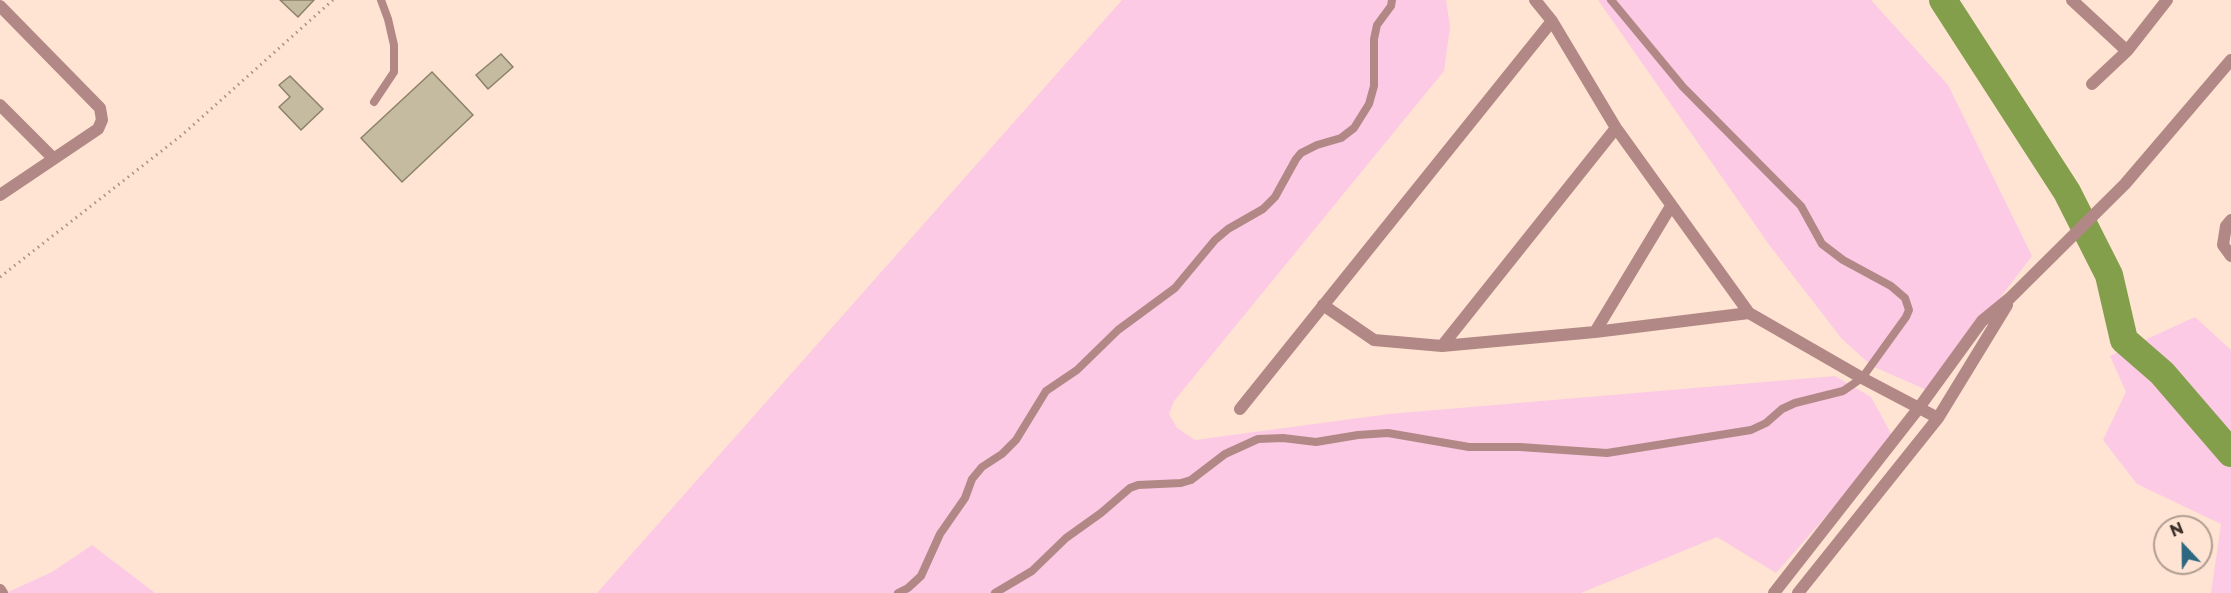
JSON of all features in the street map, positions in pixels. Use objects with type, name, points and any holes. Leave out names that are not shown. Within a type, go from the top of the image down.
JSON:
[{"type":"street","points":[[1535,0],[1552,21],[1616,128],[1749,313],[1862,378],[1938,418]]},
{"type":"street","points":[[2073,0],[2127,51]]},
{"type":"street","points":[[2092,84],[2127,51],[2167,0]]},
{"type":"street","points":[[0,6],[100,108],[102,120],[98,129],[1,193]]},
{"type":"street","points":[[1240,409],[1552,21]]},
{"type":"street","points":[[1774,593],[1918,409],[1982,321],[2010,298],[2125,184],[2231,60]]},
{"type":"street","points":[[0,105],[53,158]]},
{"type":"street","points":[[1442,346],[1616,128]]},
{"type":"street","points":[[1595,332],[1671,206]]},
{"type":"street","points":[[2231,220],[2226,226],[2223,245],[2231,256]]},
{"type":"street","points":[[1798,593],[1938,418],[2010,298]]},
{"type":"street","points":[[1323,305],[1374,340],[1442,346],[1595,332],[1749,313]]},
{"type":"lane","points":[[374,102],[394,72],[394,45],[381,0]]},
{"type":"lane","points":[[898,593],[908,588],[921,576],[940,534],[965,498],[972,479],[982,467],[1002,454],[1016,440],[1046,391],[1077,370],[1118,330],[1176,288],[1215,240],[1228,229],[1263,209],[1275,196],[1301,153],[1317,145],[1341,138],[1354,128],[1369,104],[1374,86],[1374,39],[1377,25],[1391,6],[1392,0]]},
{"type":"lane","points":[[995,593],[1032,571],[1066,538],[1101,513],[1130,488],[1138,485],[1181,483],[1191,480],[1225,454],[1258,440],[1283,438],[1316,442],[1388,433],[1469,447],[1520,447],[1607,453],[1751,430],[1766,423],[1782,409],[1795,403],[1843,391],[1862,378],[1906,317],[1909,309],[1905,298],[1891,286],[1843,260],[1822,244],[1802,206],[1683,87],[1611,0]]},
{"type":"path","points":[[0,277],[182,135],[333,0]]},
{"type":"shaded area","points":[[1122,0],[1446,0],[1450,27],[1444,71],[1174,401],[1169,414],[1177,428],[1195,440],[1389,414],[1835,376],[1871,397],[1894,439],[1776,573],[1717,537],[1581,593],[597,593]]},
{"type":"shaded area","points":[[1598,0],[1871,0],[1948,85],[2032,256],[1929,391],[1872,366],[1842,339],[1770,246]]},
{"type":"shaded area","points":[[2195,317],[2231,350],[2231,593],[2211,593],[2221,524],[2213,520],[2213,515],[2202,515],[2137,484],[2103,440],[2126,392],[2110,356]]},
{"type":"shaded area","points":[[92,545],[155,593],[6,593],[52,572]]},
{"type":"building","points":[[280,0],[314,0],[298,17]]},
{"type":"building","points":[[501,54],[513,67],[488,89],[476,75]]},
{"type":"building","points":[[432,72],[473,115],[402,182],[361,138]]},
{"type":"building","points":[[290,76],[323,109],[301,130],[279,107],[290,97],[279,85]]},
{"type":"waterway","points":[[1943,0],[2067,192],[2109,275],[2124,340],[2162,373],[2231,453]]}]
